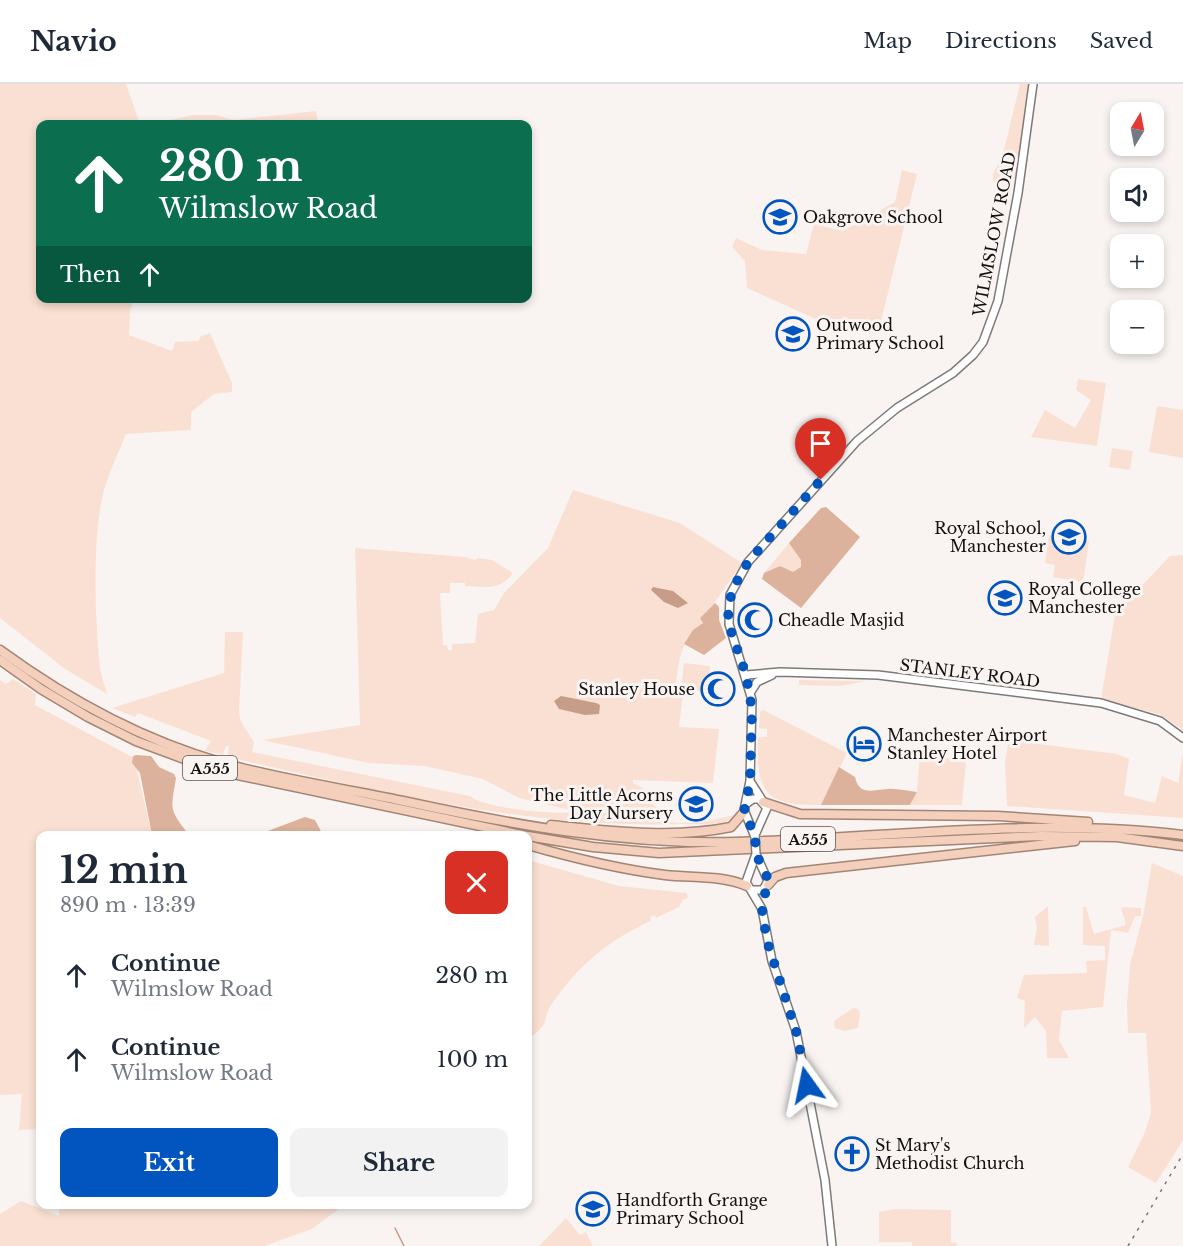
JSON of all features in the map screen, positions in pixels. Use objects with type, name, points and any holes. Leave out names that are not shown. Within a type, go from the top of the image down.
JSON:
[{"type":"highway","name":"A555","points":[[0,650],[46,682],[93,709],[187,752],[250,770],[562,832],[660,843],[736,842],[1041,826],[1143,830],[1183,835]]},
{"type":"highway","name":"A555","points":[[0,660],[41,689],[88,717],[136,741],[204,766],[262,781],[504,831]]},
{"type":"highway","name":"A555","points":[[763,801],[800,814],[1010,817],[1132,826],[1183,835]]},
{"type":"highway","points":[[435,808],[541,824],[657,832],[731,826],[746,812]]},
{"type":"highway","points":[[443,818],[482,831]]},
{"type":"highway","name":"A555","points":[[532,837],[603,848],[670,853],[1041,836],[1117,837],[1183,846]]},
{"type":"highway","name":"A555","points":[[767,886],[775,877],[786,873],[1025,845],[1079,840],[1165,842]]},
{"type":"highway","points":[[532,845],[609,865],[734,881],[749,888]]},
{"type":"main road","name":"WILMSLOW ROAD","points":[[746,812],[750,781],[752,709],[746,675],[731,631],[728,613],[732,590],[748,562],[868,430],[897,408],[953,373],[973,355],[985,338],[1000,291],[1018,193],[1033,84]]},
{"type":"main road","name":"STANLEY ROAD","points":[[746,675],[780,672],[878,675],[1101,703],[1160,721],[1183,738]]},
{"type":"main road","points":[[750,693],[761,679],[780,672]]},
{"type":"main road","points":[[750,781],[767,808],[755,836]]},
{"type":"main road","points":[[762,909],[767,886],[765,872],[756,854],[755,836],[746,812],[753,799],[763,801]]},
{"type":"main road","points":[[746,812],[757,821],[764,817]]},
{"type":"main road","points":[[756,854],[746,880],[762,909],[772,961],[798,1041],[825,1180],[832,1246]]},
{"type":"main road","points":[[749,873],[757,869],[765,872]]},
{"type":"main road","points":[[749,888],[758,892],[767,886]]},
{"type":"shaded area","points":[[0,84],[126,84],[139,120],[36,120],[36,303],[133,303],[129,335],[172,351],[175,342],[199,341],[200,337],[210,333],[232,383],[232,392],[214,394],[191,412],[191,430],[126,434],[113,464],[103,494],[96,557],[98,649],[107,694],[65,669],[0,618]]},
{"type":"shaded area","points":[[1020,84],[1029,84],[1016,176],[1010,183],[997,184],[993,181],[993,174],[1003,154]]},
{"type":"shaded area","points":[[316,111],[317,120],[234,120]]},
{"type":"shaded area","points":[[194,115],[215,115],[234,120],[171,120]]},
{"type":"shaded area","points":[[902,170],[917,174],[878,334],[818,320],[747,288],[745,261],[732,247],[736,238],[762,250],[806,254],[814,224],[843,231],[895,202]]},
{"type":"shaded area","points":[[1078,379],[1106,383],[1097,446],[1031,437],[1045,410],[1075,428],[1091,400],[1076,390]]},
{"type":"shaded area","points":[[1157,406],[1183,410],[1183,458],[1149,452]]},
{"type":"shaded area","points":[[1112,448],[1133,451],[1130,470],[1109,467]]},
{"type":"shaded area","points":[[573,490],[680,523],[742,563],[713,605],[700,618],[703,623],[695,629],[685,644],[679,662],[675,690],[683,692],[679,727],[719,729],[713,783],[633,780],[633,783],[644,789],[664,821],[690,823],[708,821],[734,815],[737,809],[736,816],[731,820],[711,824],[626,824],[569,821],[456,806],[232,758],[228,755],[229,746],[226,746],[223,755],[205,751],[211,741],[138,713],[135,717],[112,708],[224,673],[225,632],[243,632],[239,712],[241,722],[254,742],[252,752],[470,796],[478,801],[506,808],[539,812],[579,812],[519,798],[483,779],[424,766],[369,763],[262,740],[360,725],[355,548],[492,560],[513,573],[503,583],[492,587],[450,583],[450,593],[440,593],[443,645],[447,645],[448,650],[452,650],[452,644],[475,643],[478,614],[494,610],[504,593],[548,548]]},
{"type":"shaded area","points":[[826,507],[860,537],[801,608],[762,579],[764,573],[780,566],[793,572],[801,567],[801,560],[789,543],[821,508]]},
{"type":"shaded area","points":[[1049,535],[1089,541],[1083,582],[1053,577],[1055,565],[1045,563]]},
{"type":"shaded area","points":[[789,543],[810,561],[785,588],[764,573]]},
{"type":"shaded area","points":[[1183,555],[1183,730],[1159,714],[1101,700],[1115,614],[1170,556]]},
{"type":"shaded area","points":[[653,587],[673,591],[688,603],[678,608],[664,602],[651,590]]},
{"type":"shaded area","points":[[715,603],[719,607],[719,620],[726,638],[704,655],[684,644],[693,630],[703,623],[700,618]]},
{"type":"shaded area","points":[[684,663],[710,666],[707,692],[681,689]]},
{"type":"shaded area","points":[[13,679],[36,694],[35,705],[134,758],[151,831],[36,831],[36,1129],[19,1130],[22,1094],[0,1095],[0,680],[6,684]]},
{"type":"shaded area","points":[[799,680],[866,681],[841,686],[799,685]]},
{"type":"shaded area","points":[[561,696],[596,703],[600,705],[599,714],[585,715],[559,709],[554,701]]},
{"type":"shaded area","points":[[763,710],[847,753],[821,805],[787,802],[767,792],[759,771],[758,755],[758,737],[767,737],[767,729],[759,728],[760,712]]},
{"type":"shaded area","points":[[1009,740],[1117,754],[1129,759],[1124,795],[1155,803],[1162,776],[1178,783],[1183,752],[1183,818],[1007,806],[1005,762]]},
{"type":"shaded area","points":[[920,751],[966,763],[962,805],[910,805],[917,792]]},
{"type":"shaded area","points":[[133,756],[151,756],[159,767],[174,774],[176,778],[172,803],[174,814],[186,831],[151,831],[140,773],[132,763]]},
{"type":"shaded area","points":[[839,767],[855,777],[863,789],[917,792],[910,805],[821,805]]},
{"type":"shaded area","points":[[305,817],[315,820],[321,831],[268,831]]},
{"type":"shaded area","points":[[532,861],[619,886],[687,893],[688,898],[683,900],[679,907],[656,918],[655,915],[650,917],[651,921],[622,936],[596,954],[563,988],[549,1008],[541,1029],[532,1036]]},
{"type":"shaded area","points":[[1152,863],[1183,876],[1183,1140],[1156,1183],[1128,1167],[1145,1132],[1151,1113],[1146,1033],[1128,1033],[1127,1004],[1130,965],[1143,916]]},
{"type":"shaded area","points":[[1048,906],[1049,946],[1034,945],[1037,928],[1035,917]]},
{"type":"shaded area","points":[[1083,907],[1086,907],[1094,934],[1126,925],[1121,907],[1141,908],[1141,916],[1135,916],[1128,933],[1111,930],[1103,1007],[1062,1011],[1059,1040],[1069,1058],[1047,1058],[1046,1031],[1035,1017],[1024,1028],[1025,1001],[1017,998],[1024,975],[1087,973],[1086,961],[1105,960],[1105,946],[1083,945]]},
{"type":"shaded area","points":[[853,1008],[858,1009],[860,1014],[858,1028],[845,1031],[835,1028],[834,1021]]},
{"type":"shaded area","points":[[21,1201],[36,1207],[36,1209],[59,1216],[60,1209],[339,1209],[312,1229],[264,1246],[0,1246],[0,1214]]},
{"type":"shaded area","points":[[895,1209],[951,1210],[951,1242],[957,1243],[957,1246],[912,1246],[912,1242],[879,1242],[879,1212]]},
{"type":"shaded area","points":[[566,1218],[580,1235],[586,1232],[593,1246],[539,1246]]},
{"type":"waterway","points":[[395,1228],[404,1246]]},
{"type":"railway","points":[[1128,1246],[1183,1154]]},
{"type":"place","name":"Oakgrove School","points":[[780,217]]},
{"type":"place","name":"Outwood Primary School","points":[[793,334]]},
{"type":"place","name":"Royal School, Manchester","points":[[1069,537]]},
{"type":"place","name":"Royal College Manchester","points":[[1005,598]]},
{"type":"place","name":"Cheadle Masjid","points":[[755,620]]},
{"type":"place","name":"Stanley House","points":[[718,689]]},
{"type":"place","name":"Manchester Airport Stanley Hotel","points":[[864,744]]},
{"type":"place","name":"The Little Acorns Day Nursery","points":[[696,804]]},
{"type":"place","name":"St Mary's Methodist Church","points":[[852,1154]]},
{"type":"place","name":"Handforth Grange Primary School","points":[[593,1209]]},
{"type":"route","points":[[807,1085],[796,1031],[767,941],[762,909],[768,879],[756,854],[755,835],[744,812],[749,795],[752,709],[746,675],[729,624],[728,602],[748,562],[821,480]]}]
